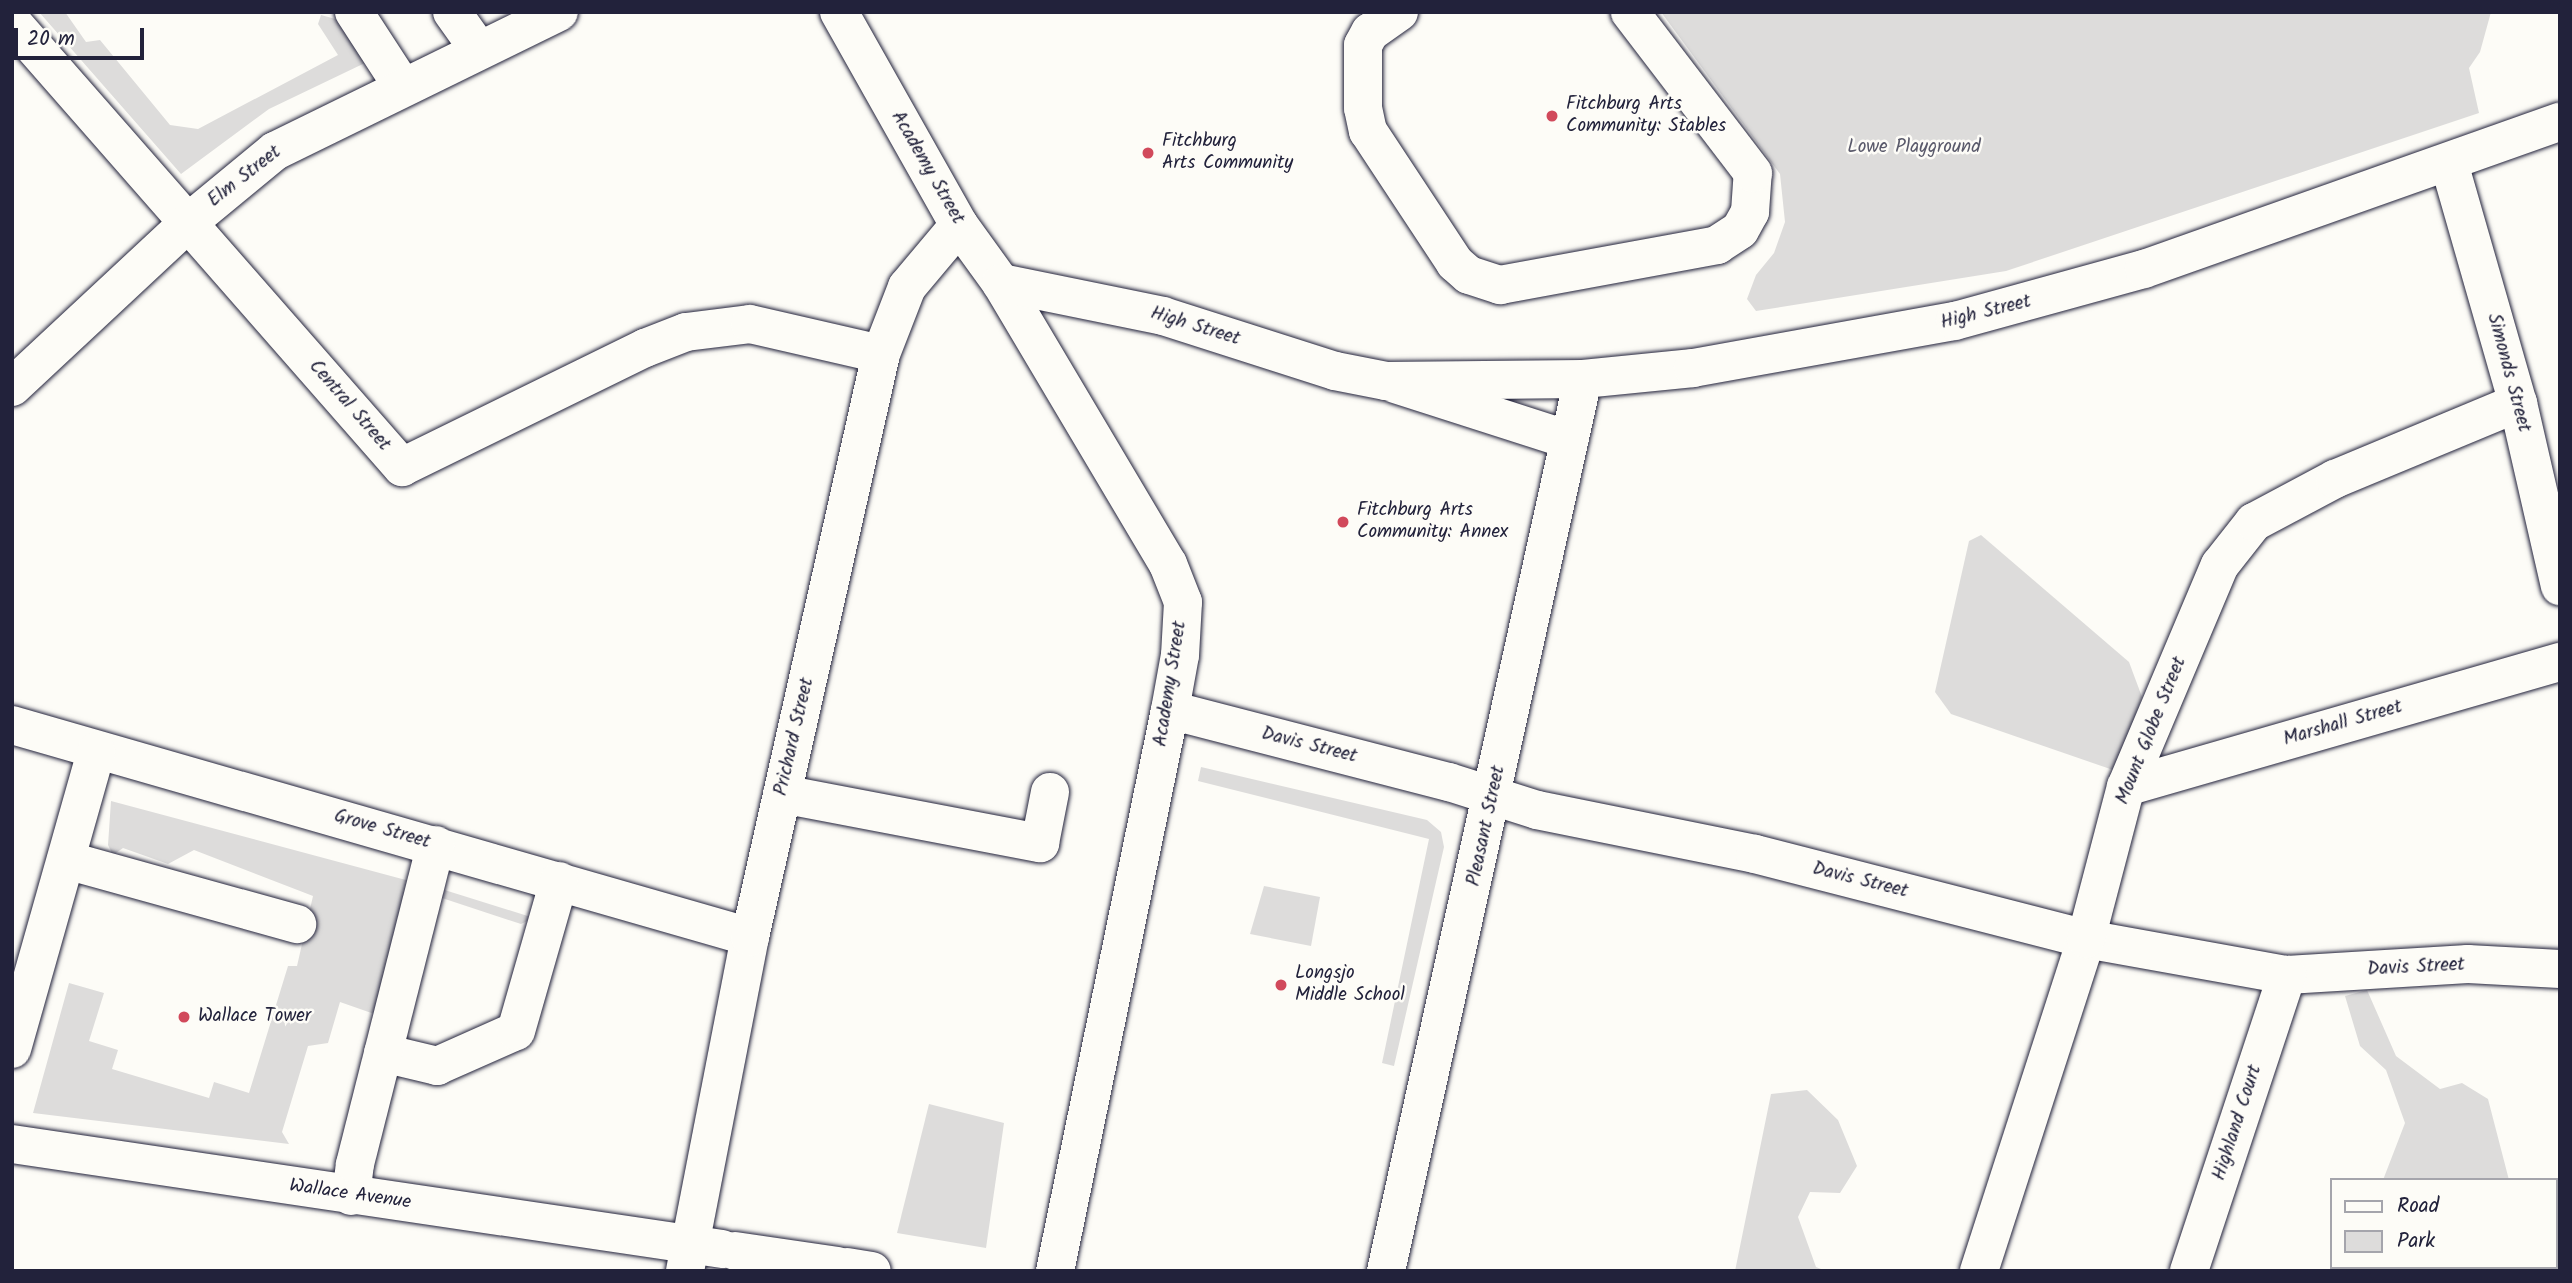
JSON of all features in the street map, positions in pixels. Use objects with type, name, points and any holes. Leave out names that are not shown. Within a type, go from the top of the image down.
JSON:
[{"type":"street","points":[[354,12],[402,86]]},
{"type":"street","points":[[452,12],[479,50]]},
{"type":"street","name":"Elm Street","points":[[12,387],[190,221],[275,150],[559,12]]},
{"type":"street","name":"Academy Street","points":[[839,12],[959,225],[1001,284],[1177,581],[1182,626],[1170,710],[1055,1271]]},
{"type":"street","points":[[1399,12],[1370,32],[1363,45],[1363,108],[1368,131],[1455,263],[1483,281],[1515,285],[1717,245],[1740,230],[1750,212],[1753,173],[1630,12]]},
{"type":"street","name":"Central Street","points":[[16,33],[190,221],[402,467],[645,348],[686,332],[750,324],[881,354]]},
{"type":"street","name":"High Street","points":[[1386,381],[1583,379],[1786,354],[1955,321],[2144,269],[2560,122]]},
{"type":"street","name":"Simonds Street","points":[[2449,163],[2518,403],[2560,586]]},
{"type":"street","name":"Prichard Street","points":[[708,1254],[750,937],[881,354],[907,286],[959,225]]},
{"type":"street","name":"High Street","points":[[1001,284],[1163,316],[1335,371],[1386,381],[1569,440]]},
{"type":"street","name":"Pleasant Street","points":[[1386,1271],[1494,797],[1583,379]]},
{"type":"street","name":"Mount Globe Street","points":[[1979,1271],[2086,939],[2126,786],[2220,565],[2254,522],[2335,479],[2518,403]]},
{"type":"street","name":"Marshall Street","points":[[2126,786],[2560,662]]},
{"type":"street","name":"Davis Street","points":[[1170,710],[1538,810],[1755,854],[2086,939],[2287,975],[2468,964],[2560,969]]},
{"type":"street","name":"Grove Street","points":[[12,725],[96,752],[436,845],[750,937]]},
{"type":"street","points":[[12,1049],[96,752]]},
{"type":"street","points":[[782,794],[1040,843],[1050,792]]},
{"type":"street","points":[[351,1196],[383,1053],[436,845]]},
{"type":"street","points":[[66,860],[297,924]]},
{"type":"street","points":[[383,1053],[437,1066],[516,1031],[559,881]]},
{"type":"street","name":"Highland Court","points":[[2189,1271],[2287,975]]},
{"type":"street","name":"Wallace Avenue","points":[[12,1144],[708,1254],[852,1268]]},
{"type":"green space","points":[[39,12],[65,12],[86,42],[100,40],[170,125],[198,129],[338,55],[318,24],[321,15],[339,20],[367,62],[269,109],[181,174]]},
{"type":"green space","name":"Lowe Playground","points":[[1661,12],[2491,12],[2480,52],[2469,68],[2479,113],[2006,271],[1756,311],[1747,299],[1756,275],[1774,253],[1785,222],[1780,174]]},
{"type":"green space","points":[[1981,535],[2129,662],[2142,697],[2116,771],[1951,714],[1935,692],[1969,541]]},
{"type":"green space","points":[[1201,767],[1427,820],[1441,832],[1444,847],[1394,1066],[1382,1063],[1429,839],[1198,781]]},
{"type":"green space","points":[[111,801],[417,883],[380,1016],[340,1002],[328,1043],[308,1046],[282,1132],[289,1144],[33,1113],[69,983],[104,993],[89,1041],[118,1050],[112,1069],[209,1098],[214,1082],[249,1093],[288,966],[297,966],[313,896],[194,850],[168,864],[123,848],[113,855],[108,845]]},
{"type":"green space","points":[[1264,886],[1320,897],[1311,946],[1250,934]]},
{"type":"green space","points":[[435,887],[534,918],[521,924],[442,898]]},
{"type":"green space","points":[[2367,990],[2396,1056],[2440,1089],[2462,1083],[2488,1099],[2508,1178],[2384,1178],[2405,1123],[2386,1070],[2360,1046],[2345,996]]},
{"type":"green space","points":[[1807,1090],[1838,1120],[1857,1166],[1840,1193],[1810,1192],[1798,1217],[1816,1267],[1826,1271],[1735,1271],[1771,1094]]},
{"type":"green space","points":[[929,1104],[1004,1123],[986,1248],[897,1233]]},
{"type":"green space","points":[[2380,1269],[2532,1271],[2381,1271]]},
{"type":"place","name":"Fitchburg Arts Community: Stables","points":[[1552,116]]},
{"type":"place","name":"Fitchburg Arts Community","points":[[1148,153]]},
{"type":"place","name":"Fitchburg Arts Community: Annex","points":[[1343,522]]},
{"type":"place","name":"Longsjo Middle School","points":[[1281,985]]},
{"type":"place","name":"Wallace Tower","points":[[184,1017]]}]
